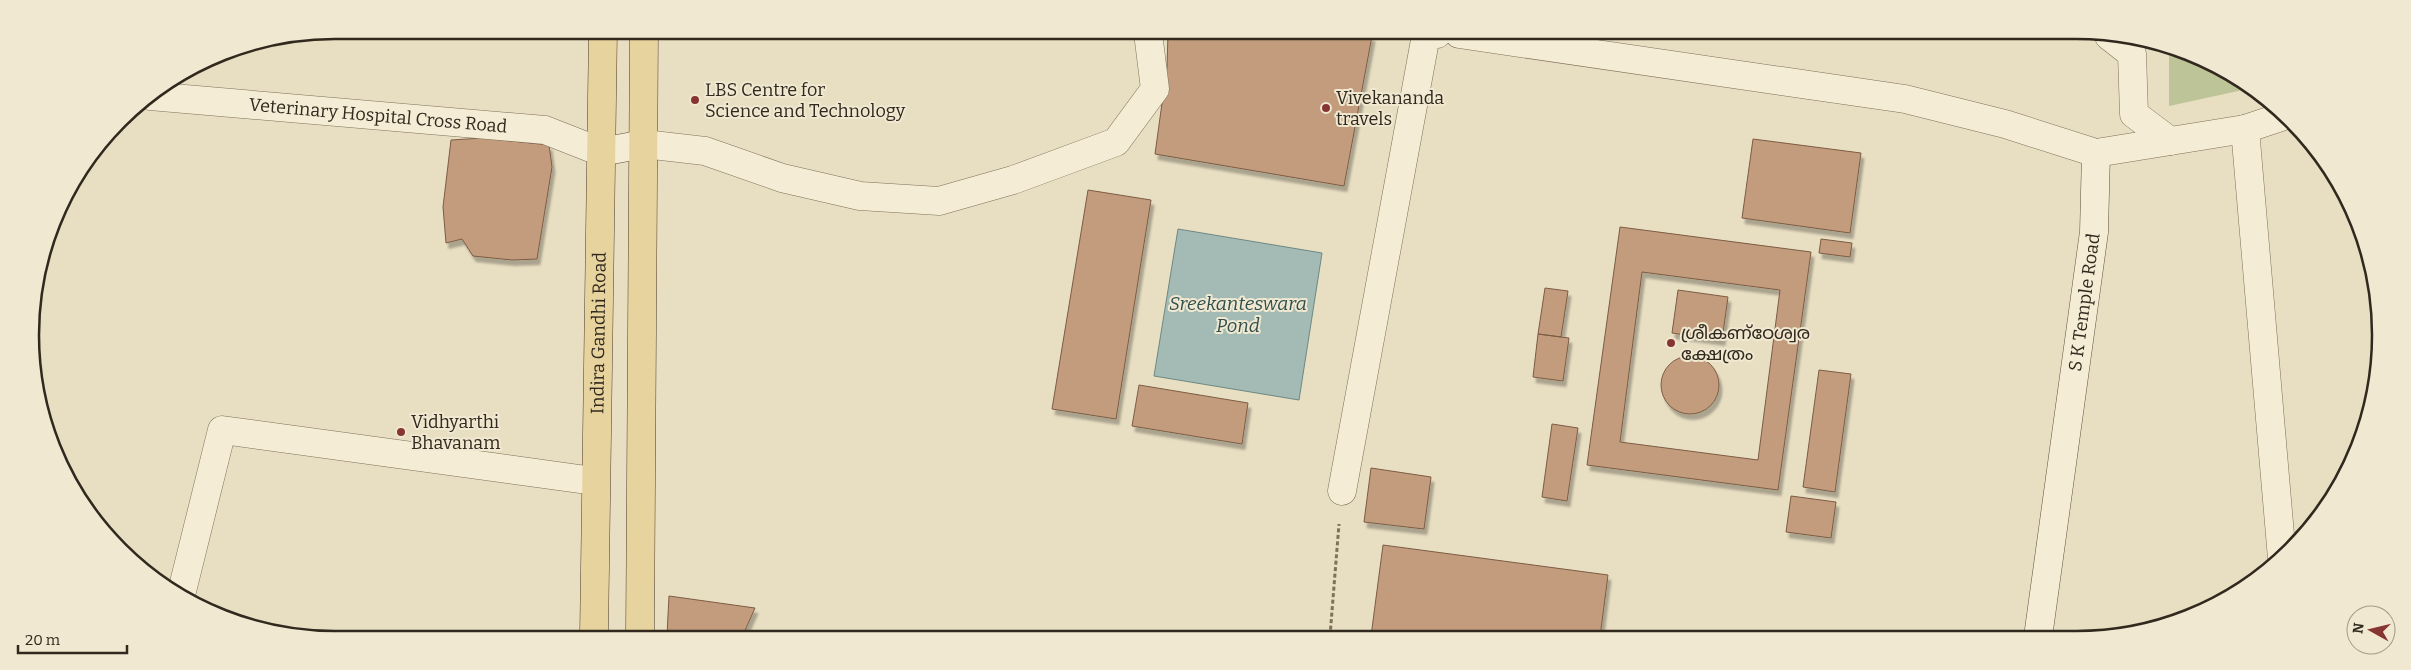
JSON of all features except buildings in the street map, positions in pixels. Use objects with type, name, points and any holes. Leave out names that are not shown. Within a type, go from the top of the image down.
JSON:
[{"type":"main road","name":"Indira Gandhi Road","points":[[594,631],[594,481],[603,39]]},
{"type":"main road","points":[[640,631],[644,39]]},
{"type":"street","points":[[602,152],[644,144],[705,151],[782,178],[860,196],[940,201],[1013,180],[1116,142],[1155,89],[1149,39]]},
{"type":"street","points":[[1342,490],[1426,39]]},
{"type":"street","points":[[1520,39],[1905,99],[2005,124],[2096,154],[2245,129],[2277,118]]},
{"type":"street","points":[[2115,41],[2132,54],[2134,114],[2170,141]]},
{"type":"street","name":"Veterinary Hospital Cross Road","points":[[159,97],[545,130],[602,152]]},
{"type":"street","points":[[2245,129],[2281,548]]},
{"type":"street","name":"S K Temple Road","points":[[2039,631],[2094,232],[2096,154]]},
{"type":"street","points":[[182,589],[222,430],[594,481]]},
{"type":"path","points":[[1330,631],[1342,490]]},
{"type":"green space","points":[[2169,53],[2207,69],[2242,90],[2169,106]]},
{"type":"water","name":"Sreekanteswara Pond","points":[[1178,229],[1322,253],[1299,400],[1154,376]]},
{"type":"place","name":"LBS Centre for Science and Technology","points":[[695,100]]},
{"type":"place","name":"Vivekananda travels","points":[[1326,108]]},
{"type":"place","name":"ശ്രീകണ്ഠേശ്വര ക്ഷേത്രം","points":[[1671,343]]},
{"type":"place","name":"Vidhyarthi Bhavanam","points":[[401,432]]}]
